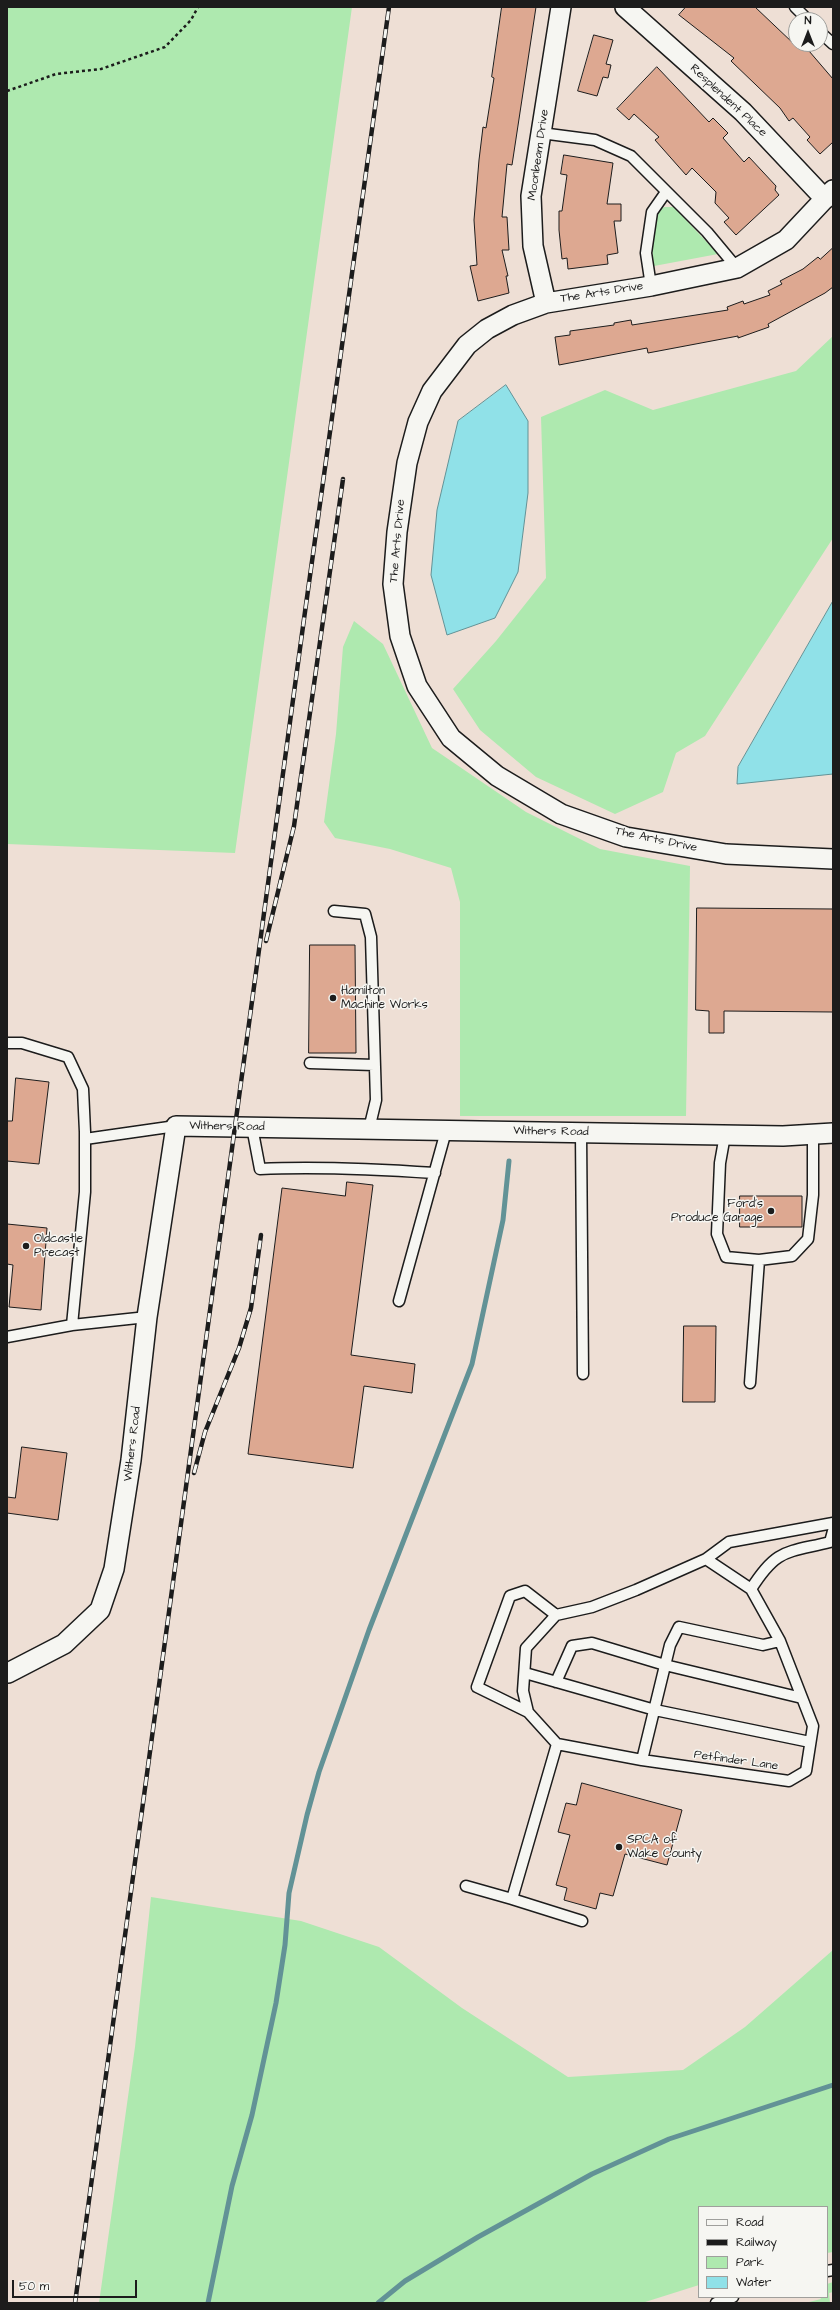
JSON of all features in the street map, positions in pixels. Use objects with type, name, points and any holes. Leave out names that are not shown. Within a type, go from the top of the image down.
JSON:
[{"type":"street","name":"Moonbeam Drive","points":[[546,303],[533,246],[531,196],[561,7]]},
{"type":"street","name":"Resplendent Place","points":[[625,7],[743,112],[829,195]]},
{"type":"street","name":"The Arts Drive","points":[[829,195],[786,240],[737,268],[650,286],[546,303],[513,315],[487,329],[467,346],[432,391],[418,422],[406,471],[397,532],[393,584],[400,636],[417,686],[451,738],[497,776],[561,814],[626,837],[726,854],[833,859]]},
{"type":"street","name":"Withers Road","points":[[8,1673],[64,1644],[100,1610],[114,1568],[176,1126],[725,1135],[833,1133]]},
{"type":"lane","points":[[541,133],[595,140],[631,156],[708,232],[737,268]]},
{"type":"lane","points":[[650,286],[646,253],[652,212],[666,192]]},
{"type":"lane","points":[[334,911],[365,914],[371,936],[375,1013],[374,1065],[376,1100],[369,1129]]},
{"type":"lane","points":[[7,1043],[22,1043],[68,1057],[83,1089],[85,1192],[72,1325]]},
{"type":"lane","points":[[310,1063],[374,1065]]},
{"type":"lane","points":[[85,1139],[176,1126]]},
{"type":"lane","points":[[252,1127],[260,1170],[297,1167],[435,1172]]},
{"type":"lane","points":[[399,1301],[446,1130]]},
{"type":"lane","points":[[581,1133],[583,1374]]},
{"type":"lane","points":[[725,1135],[720,1163],[717,1234],[726,1257],[759,1260],[792,1256],[808,1239],[813,1195],[813,1134]]},
{"type":"lane","points":[[750,1383],[759,1260]]},
{"type":"lane","points":[[7,1337],[72,1325],[148,1317]]},
{"type":"lane","points":[[528,1712],[523,1691],[526,1648],[556,1615],[592,1608],[706,1559],[729,1542],[833,1523]]},
{"type":"lane","points":[[706,1559],[751,1589],[765,1567],[781,1554],[830,1542],[833,1531]]},
{"type":"lane","name":"Petfinder Lane","points":[[558,1744],[642,1760],[789,1781],[806,1771],[812,1726],[780,1641],[751,1589]]},
{"type":"lane","points":[[512,1899],[558,1744],[528,1712],[477,1687],[510,1596],[525,1590],[556,1615]]},
{"type":"lane","points":[[642,1760],[670,1644],[679,1627],[763,1645],[780,1641]]},
{"type":"lane","points":[[556,1682],[572,1646],[592,1643],[665,1665],[802,1698]]},
{"type":"lane","points":[[525,1673],[655,1710],[810,1742]]},
{"type":"lane","points":[[466,1886],[582,1921]]},
{"type":"lane","points":[[716,2303],[730,2298]]},
{"type":"path","points":[[7,92],[56,74],[101,69],[165,47],[191,20],[198,7]]},
{"type":"green space","points":[[7,7],[352,7],[235,853],[7,844]]},
{"type":"green space","points":[[674,207],[718,254],[654,266],[651,242],[658,209]]},
{"type":"green space","points":[[833,336],[833,538],[705,736],[676,753],[663,792],[615,814],[536,777],[480,730],[453,689],[496,641],[546,578],[541,417],[605,390],[653,410],[796,371]]},
{"type":"green space","points":[[354,621],[383,644],[432,748],[526,812],[600,849],[690,866],[686,1116],[460,1116],[460,902],[451,868],[390,849],[335,838],[324,822],[336,734],[343,647]]},
{"type":"green space","points":[[151,1897],[301,1921],[379,1947],[462,2008],[568,2077],[683,2070],[745,2027],[833,1950],[833,2252],[828,2253],[828,2206],[698,2206],[698,2285],[642,2303],[99,2303],[135,2047]]},
{"type":"green space","points":[[833,2282],[833,2292],[829,2293],[830,2303],[805,2303],[820,2298],[828,2298],[828,2284]]},
{"type":"water","points":[[506,385],[528,421],[528,493],[518,572],[495,618],[447,635],[431,575],[437,510],[458,421]]},
{"type":"water","points":[[833,601],[833,774],[737,784],[738,767]]},
{"type":"building","points":[[502,7],[536,7],[512,165],[507,164],[502,217],[507,217],[509,250],[502,250],[508,276],[506,276],[509,293],[478,301],[470,266],[477,265],[474,220],[479,160],[483,127],[486,128],[494,78],[492,77]]},
{"type":"building","points":[[686,7],[755,7],[788,38],[788,52],[810,52],[833,79],[833,142],[820,154],[807,140],[810,137],[793,118],[789,121],[780,108],[731,61],[734,58],[679,15]]},
{"type":"building","points":[[594,35],[613,40],[606,64],[611,65],[608,78],[603,77],[597,96],[578,91]]},
{"type":"building","points":[[657,67],[709,122],[713,118],[728,133],[723,138],[744,162],[749,157],[776,186],[775,190],[779,195],[736,235],[724,222],[729,218],[715,203],[716,192],[692,168],[686,175],[655,140],[659,137],[634,114],[629,120],[617,109]]},
{"type":"building","points":[[564,155],[613,163],[607,204],[621,204],[621,221],[614,221],[618,253],[607,255],[608,264],[568,269],[567,258],[562,259],[559,211],[562,211],[567,175],[561,174]]},
{"type":"building","points":[[833,248],[833,287],[825,293],[768,324],[769,327],[738,338],[738,336],[648,353],[647,348],[559,365],[555,337],[570,335],[570,331],[614,325],[614,323],[631,320],[632,325],[728,310],[727,307],[743,301],[744,304],[770,295],[768,291],[782,284],[780,281],[803,269],[818,257],[820,259]]},
{"type":"building","points":[[697,908],[833,909],[833,1012],[724,1011],[724,1033],[709,1033],[709,1011],[696,1010]]},
{"type":"building","name":"Hamilton Machine Works","points":[[310,945],[355,945],[356,1053],[309,1053]]},
{"type":"building","points":[[16,1078],[49,1082],[39,1164],[7,1161],[7,1121],[12,1121]]},
{"type":"building","points":[[347,1182],[373,1185],[351,1355],[415,1364],[412,1393],[364,1386],[353,1468],[248,1454],[282,1188],[345,1196]]},
{"type":"building","name":"Ford's Produce Garage","points":[[740,1196],[802,1196],[802,1227],[740,1227]]},
{"type":"building","points":[[7,1224],[47,1228],[41,1310],[9,1307],[13,1265],[7,1264]]},
{"type":"building","points":[[684,1326],[716,1326],[715,1402],[683,1402]]},
{"type":"building","points":[[22,1447],[67,1453],[58,1520],[7,1513],[7,1497],[15,1498]]},
{"type":"building","name":"SPCA of Wake County","points":[[582,1783],[682,1810],[667,1865],[625,1854],[613,1896],[600,1893],[596,1909],[564,1900],[567,1888],[556,1885],[570,1835],[558,1832],[566,1803],[576,1805]]},
{"type":"waterway","points":[[208,2303],[232,2186],[252,2115],[276,2003],[285,1945],[289,1893],[307,1815],[319,1772],[369,1630],[472,1364],[503,1220],[509,1161]]},
{"type":"waterway","points":[[378,2303],[405,2281],[478,2237],[592,2174],[669,2139],[833,2085]]},
{"type":"railway","points":[[75,2303],[304,619],[389,7]]},
{"type":"railway","points":[[266,941],[294,826],[343,479]]},
{"type":"railway","points":[[194,1473],[205,1432],[239,1348],[251,1308],[261,1235]]},
{"type":"place","name":"Hamilton Machine Works","points":[[333,998]]},
{"type":"place","name":"Ford's Produce Garage","points":[[771,1211]]},
{"type":"place","name":"Oldcastle Precast","points":[[26,1246]]},
{"type":"place","name":"SPCA of Wake County","points":[[619,1847]]}]
